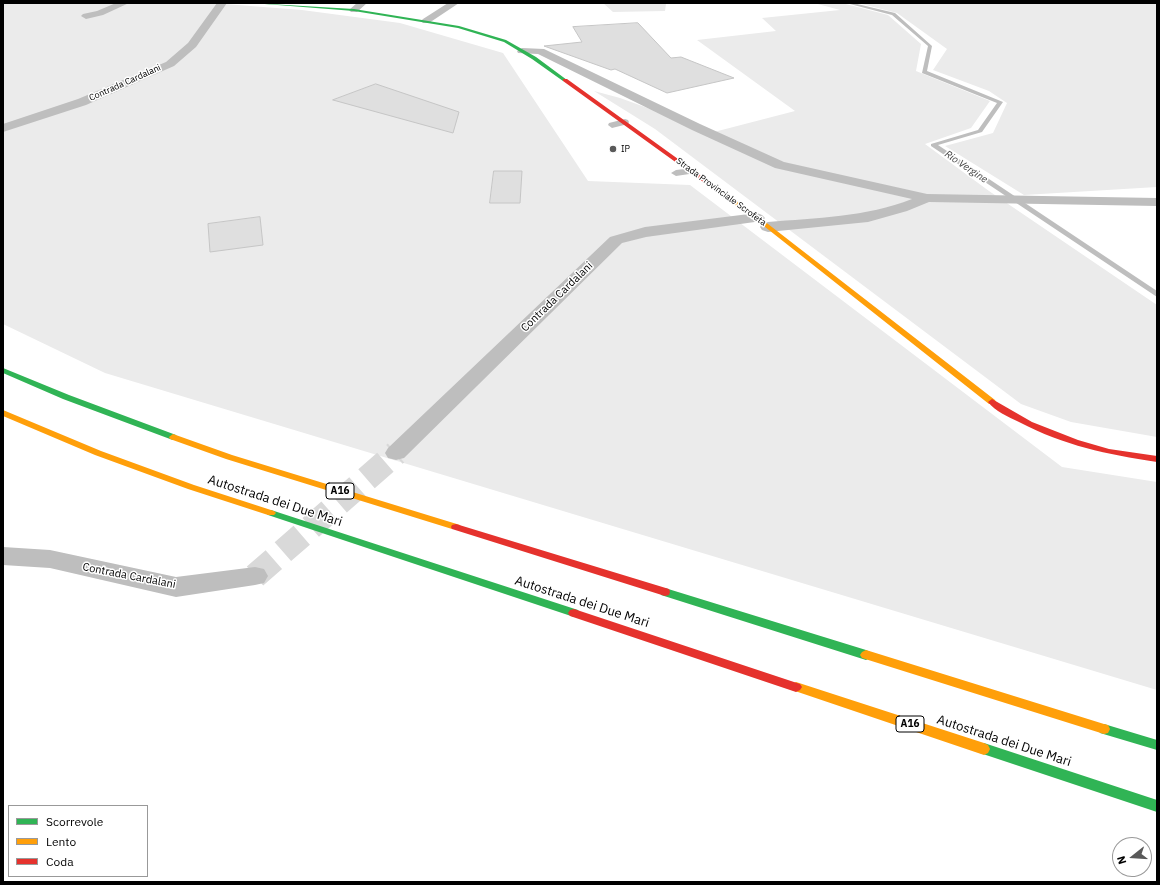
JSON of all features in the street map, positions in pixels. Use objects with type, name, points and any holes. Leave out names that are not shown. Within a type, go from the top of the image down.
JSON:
[{"type":"main road","name":"Strada Provinciale Scrofeta","points":[[254,3],[354,10],[459,27],[505,41],[522,51],[625,122],[763,222],[1002,410],[1050,433],[1101,450],[1157,459]]},
{"type":"main road","name":"A16","points":[[3,370],[66,397],[229,457],[1157,745]]},
{"type":"main road","name":"Autostrada dei Due Mari","points":[[3,414],[98,453],[191,487],[1157,806]]},
{"type":"street","points":[[86,16],[100,13],[124,3]]},
{"type":"street","name":"Contrada Cardalani","points":[[3,128],[82,102],[170,64],[192,45],[222,3]]},
{"type":"street","points":[[354,10],[362,3]]},
{"type":"street","points":[[426,21],[454,3]]},
{"type":"street","points":[[522,51],[540,51],[696,128],[780,165],[927,198],[1157,202]]},
{"type":"street","name":"Contrada Cardalani","points":[[396,453],[616,240],[645,232],[763,222],[868,217],[902,208],[927,198]]},
{"type":"street","name":"Contrada Cardalani","points":[[3,556],[50,559],[176,587],[255,576]]},
{"type":"lane","points":[[612,125],[625,122]]},
{"type":"lane","points":[[676,173],[693,171]]},
{"type":"shaded area","points":[[3,3],[212,3],[302,10],[400,23],[503,53],[588,181],[690,185],[1062,467],[1157,482],[1157,690],[105,373],[3,324]]},
{"type":"shaded area","points":[[603,3],[689,3],[666,4],[665,11],[613,12]]},
{"type":"shaded area","points":[[814,3],[842,3],[888,15],[921,44],[916,71],[990,101],[971,128],[925,144],[989,191],[1157,305],[1157,437],[1071,422],[1021,404],[655,129],[594,91],[620,98],[714,132],[795,111],[697,40],[776,31],[762,18],[840,10]]},
{"type":"shaded area","points":[[858,3],[1157,3],[1157,187],[1024,195],[945,146],[993,133],[1007,103],[989,91],[933,70],[947,49],[897,13]]},
{"type":"building","points":[[638,23],[671,58],[681,57],[734,78],[667,93],[615,69],[611,70],[544,46],[582,42],[573,27]]},
{"type":"building","points":[[376,84],[459,112],[453,133],[333,100]]},
{"type":"building","points":[[494,171],[522,171],[520,203],[490,203]]},
{"type":"building","points":[[260,217],[263,245],[210,252],[208,224]]},
{"type":"waterway","name":"Rio Vergine","points":[[848,3],[893,14],[930,46],[924,72],[1000,102],[980,131],[933,145],[1157,295]]},
{"type":"tunnel","points":[[255,576],[396,453]]},
{"type":"traffic: fast","points":[[254,3],[354,10],[459,27],[505,41],[534,58],[565,80]]},
{"type":"traffic: fast","points":[[3,370],[66,397],[173,437]]},
{"type":"traffic: fast","points":[[271,513],[574,613]]},
{"type":"traffic: fast","points":[[665,592],[866,655]]},
{"type":"traffic: fast","points":[[1104,729],[1157,745]]},
{"type":"traffic: fast","points":[[984,749],[1157,806]]},
{"type":"traffic: slow","points":[[726,196],[757,218],[992,402]]},
{"type":"traffic: slow","points":[[3,413],[98,453],[191,487],[271,513]]},
{"type":"traffic: slow","points":[[173,437],[229,457],[456,527]]},
{"type":"traffic: slow","points":[[866,655],[1104,729]]},
{"type":"traffic: slow","points":[[796,687],[984,749]]},
{"type":"traffic: jam","points":[[565,80],[726,196]]},
{"type":"traffic: jam","points":[[992,402],[1015,417],[1060,437],[1089,447],[1157,459]]},
{"type":"traffic: jam","points":[[456,527],[665,592]]},
{"type":"traffic: jam","points":[[574,613],[796,687]]},
{"type":"place","name":"IP","points":[[613,149]]}]
